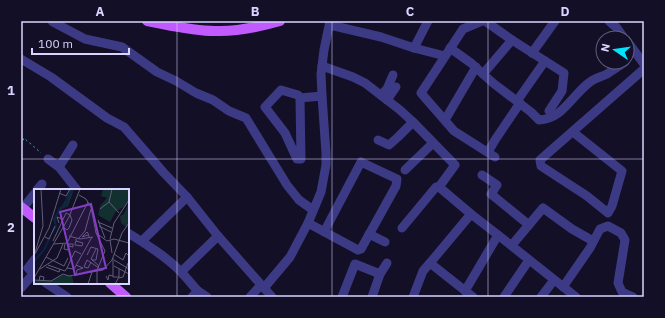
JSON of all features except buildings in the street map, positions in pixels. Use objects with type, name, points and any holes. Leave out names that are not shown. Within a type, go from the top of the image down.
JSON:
[{"type":"main road","points":[[147,21],[188,29],[216,31],[243,30],[280,21]]},
{"type":"main road","points":[[22,208],[34,217]]},
{"type":"main road","points":[[111,284],[126,297]]},
{"type":"street","points":[[52,21],[85,39],[122,47],[157,72],[196,93],[213,100],[229,111],[246,118],[288,185],[299,200],[313,210]]},
{"type":"street","points":[[414,48],[428,21]]},
{"type":"street","points":[[545,61],[493,139],[491,154],[454,131],[421,93],[463,29],[483,21],[564,73],[562,91],[549,111]]},
{"type":"street","points":[[532,53],[555,21]]},
{"type":"street","points":[[609,21],[618,30]]},
{"type":"street","points":[[250,297],[262,287],[290,257],[308,223],[321,192],[326,165],[322,96],[322,66],[330,23],[414,48],[448,52],[476,67],[493,83],[531,112],[539,120],[547,120],[563,110],[591,80],[613,70]]},
{"type":"street","points":[[483,74],[489,63],[499,51],[512,40]]},
{"type":"street","points":[[635,52],[644,64]]},
{"type":"street","points":[[21,58],[51,77],[107,118],[124,127],[187,197],[218,236],[272,297]]},
{"type":"street","points":[[322,66],[354,77],[365,83],[413,122],[455,165],[439,187],[436,187],[402,228]]},
{"type":"street","points":[[445,120],[453,101],[468,74],[476,67]]},
{"type":"street","points":[[573,132],[622,171],[612,206],[608,213],[587,196],[541,166],[540,160],[644,69]]},
{"type":"street","points":[[384,98],[393,75]]},
{"type":"street","points":[[384,98],[396,87]]},
{"type":"street","points":[[281,90],[298,94],[300,98],[301,159],[297,159],[285,133],[265,107],[281,90]]},
{"type":"street","points":[[300,98],[322,96]]},
{"type":"street","points":[[378,140],[388,145],[413,122]]},
{"type":"street","points":[[405,170],[433,143]]},
{"type":"street","points":[[59,167],[73,145]]},
{"type":"street","points":[[48,159],[59,167],[76,189]]},
{"type":"street","points":[[308,223],[324,232],[358,250],[362,249],[396,186],[397,179],[361,162],[324,232]]},
{"type":"street","points":[[482,175],[497,185],[491,194],[529,225]]},
{"type":"street","points":[[439,187],[576,297]]},
{"type":"street","points":[[22,208],[34,194]]},
{"type":"street","points":[[142,241],[187,197]]},
{"type":"street","points":[[512,245],[543,208],[572,229],[593,241]]},
{"type":"street","points":[[413,297],[424,271],[471,214]]},
{"type":"street","points":[[563,287],[590,248],[600,229],[608,226],[621,233],[625,240],[618,283],[622,292],[633,297]]},
{"type":"street","points":[[129,234],[142,241],[181,272],[195,294],[207,297]]},
{"type":"street","points":[[369,234],[385,242]]},
{"type":"street","points":[[430,263],[469,294],[498,235]]},
{"type":"street","points":[[181,272],[218,236]]},
{"type":"street","points":[[21,288],[34,274],[28,268],[34,260]]},
{"type":"street","points":[[504,297],[529,260]]},
{"type":"street","points":[[372,297],[380,274],[387,263]]},
{"type":"street","points":[[342,297],[355,264],[380,274]]},
{"type":"street","points":[[541,297],[554,280]]},
{"type":"street","points":[[48,284],[67,297]]},
{"type":"path","points":[[21,145],[24,138],[48,159]]}]
